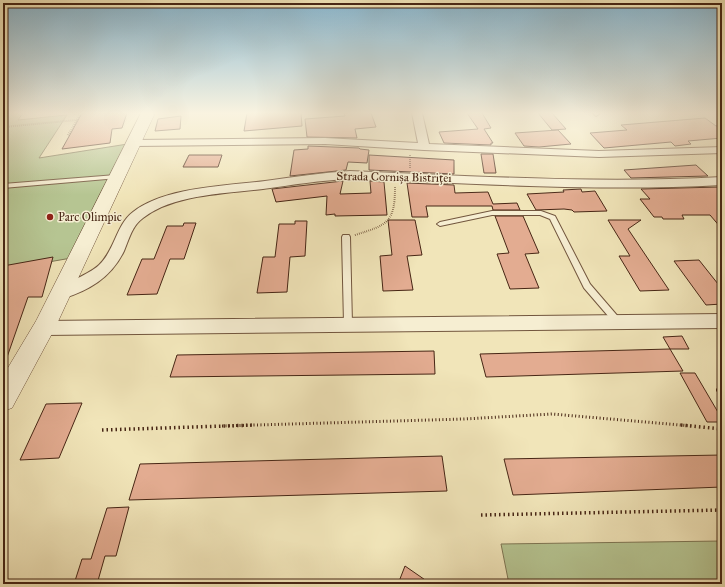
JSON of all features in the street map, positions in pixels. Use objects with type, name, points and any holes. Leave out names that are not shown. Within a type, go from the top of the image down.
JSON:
[{"type":"street","points":[[423,140],[424,147]]},
{"type":"street","points":[[3,400],[44,328],[116,177],[134,143],[325,142],[599,154],[665,154],[722,150]]},
{"type":"street","name":"Strada Cornișa Bistriței","points":[[61,293],[98,275],[114,257],[126,229],[138,214],[157,204],[176,198],[202,193],[327,176],[395,176],[615,184],[671,184],[722,181]]},
{"type":"street","points":[[44,328],[722,321]]},
{"type":"lane","points":[[3,186],[116,177]]},
{"type":"lane","points":[[440,224],[492,213],[541,213],[548,215],[553,218],[588,286],[618,322]]},
{"type":"lane","points":[[346,237],[348,324]]},
{"type":"path","points":[[410,146],[411,177]]},
{"type":"path","points":[[346,237],[380,228],[393,216],[395,208],[395,176]]},
{"type":"path","points":[[716,390],[722,390]]},
{"type":"path","points":[[102,430],[456,420],[552,414],[722,429]]},
{"type":"path","points":[[481,515],[722,510]]},
{"type":"green space","name":"Parc Olimpic","points":[[3,140],[50,140],[39,158],[134,143],[77,257],[3,270]]},
{"type":"green space","points":[[722,541],[722,584],[509,584],[501,544]]},
{"type":"building","points":[[67,140],[110,140],[110,143],[62,149]]},
{"type":"building","points":[[443,140],[491,140],[493,143],[491,143],[491,145],[444,143]]},
{"type":"building","points":[[520,140],[568,140],[571,144],[539,147],[524,146]]},
{"type":"building","points":[[597,140],[695,140],[688,141],[691,144],[675,146],[671,142],[604,148]]},
{"type":"building","points":[[308,146],[359,148],[369,150],[367,163],[348,162],[346,170],[290,176],[294,150],[308,149]]},
{"type":"building","points":[[481,154],[493,154],[496,173],[484,173]]},
{"type":"building","points":[[189,155],[222,155],[218,167],[183,167]]},
{"type":"building","points":[[369,155],[454,160],[454,174],[369,170]]},
{"type":"building","points":[[696,165],[708,176],[631,178],[624,170]]},
{"type":"building","points":[[343,181],[340,194],[371,193],[370,181],[384,182],[387,215],[326,215],[327,196],[276,202],[272,189]]},
{"type":"building","points":[[407,183],[454,185],[455,193],[488,192],[493,204],[517,203],[520,210],[493,210],[492,206],[426,206],[428,217],[412,217]]},
{"type":"building","points":[[719,187],[722,190],[722,229],[710,215],[682,215],[684,219],[663,219],[662,217],[654,217],[640,199],[650,199],[641,189]]},
{"type":"building","points":[[581,189],[582,192],[595,191],[607,211],[574,212],[572,210],[564,209],[536,210],[527,194],[564,192],[563,190]]},
{"type":"building","points":[[495,216],[523,216],[539,253],[525,254],[539,288],[510,289],[497,254],[509,253]]},
{"type":"building","points":[[388,220],[415,220],[422,255],[407,256],[413,290],[383,291],[380,256],[392,255]]},
{"type":"building","points":[[608,220],[641,220],[628,229],[669,290],[640,291],[619,256],[630,256]]},
{"type":"building","points":[[295,221],[307,221],[305,256],[290,257],[287,292],[257,293],[263,257],[275,257],[279,224],[295,224]]},
{"type":"building","points":[[184,223],[196,223],[184,259],[170,259],[157,294],[127,295],[142,259],[154,259],[167,226],[183,226]]},
{"type":"building","points":[[53,257],[42,297],[28,297],[5,363],[3,362],[3,266]]},
{"type":"building","points":[[699,260],[722,289],[722,304],[706,305],[674,261]]},
{"type":"building","points":[[682,336],[689,349],[670,349],[663,337]]},
{"type":"building","points":[[670,349],[683,371],[486,377],[480,354]]},
{"type":"building","points":[[434,351],[435,374],[170,377],[177,355]]},
{"type":"building","points":[[680,373],[695,373],[722,419],[722,422],[707,422]]},
{"type":"building","points":[[82,403],[59,458],[20,460],[46,404]]},
{"type":"building","points":[[722,455],[722,487],[513,495],[504,459]]},
{"type":"building","points":[[442,456],[447,491],[129,500],[140,464]]},
{"type":"building","points":[[129,507],[116,556],[105,556],[97,584],[74,584],[82,559],[91,559],[107,508]]},
{"type":"building","points":[[405,566],[431,584],[398,584]]},
{"type":"place","name":"Parc Olimpic","points":[[50,217]]}]
